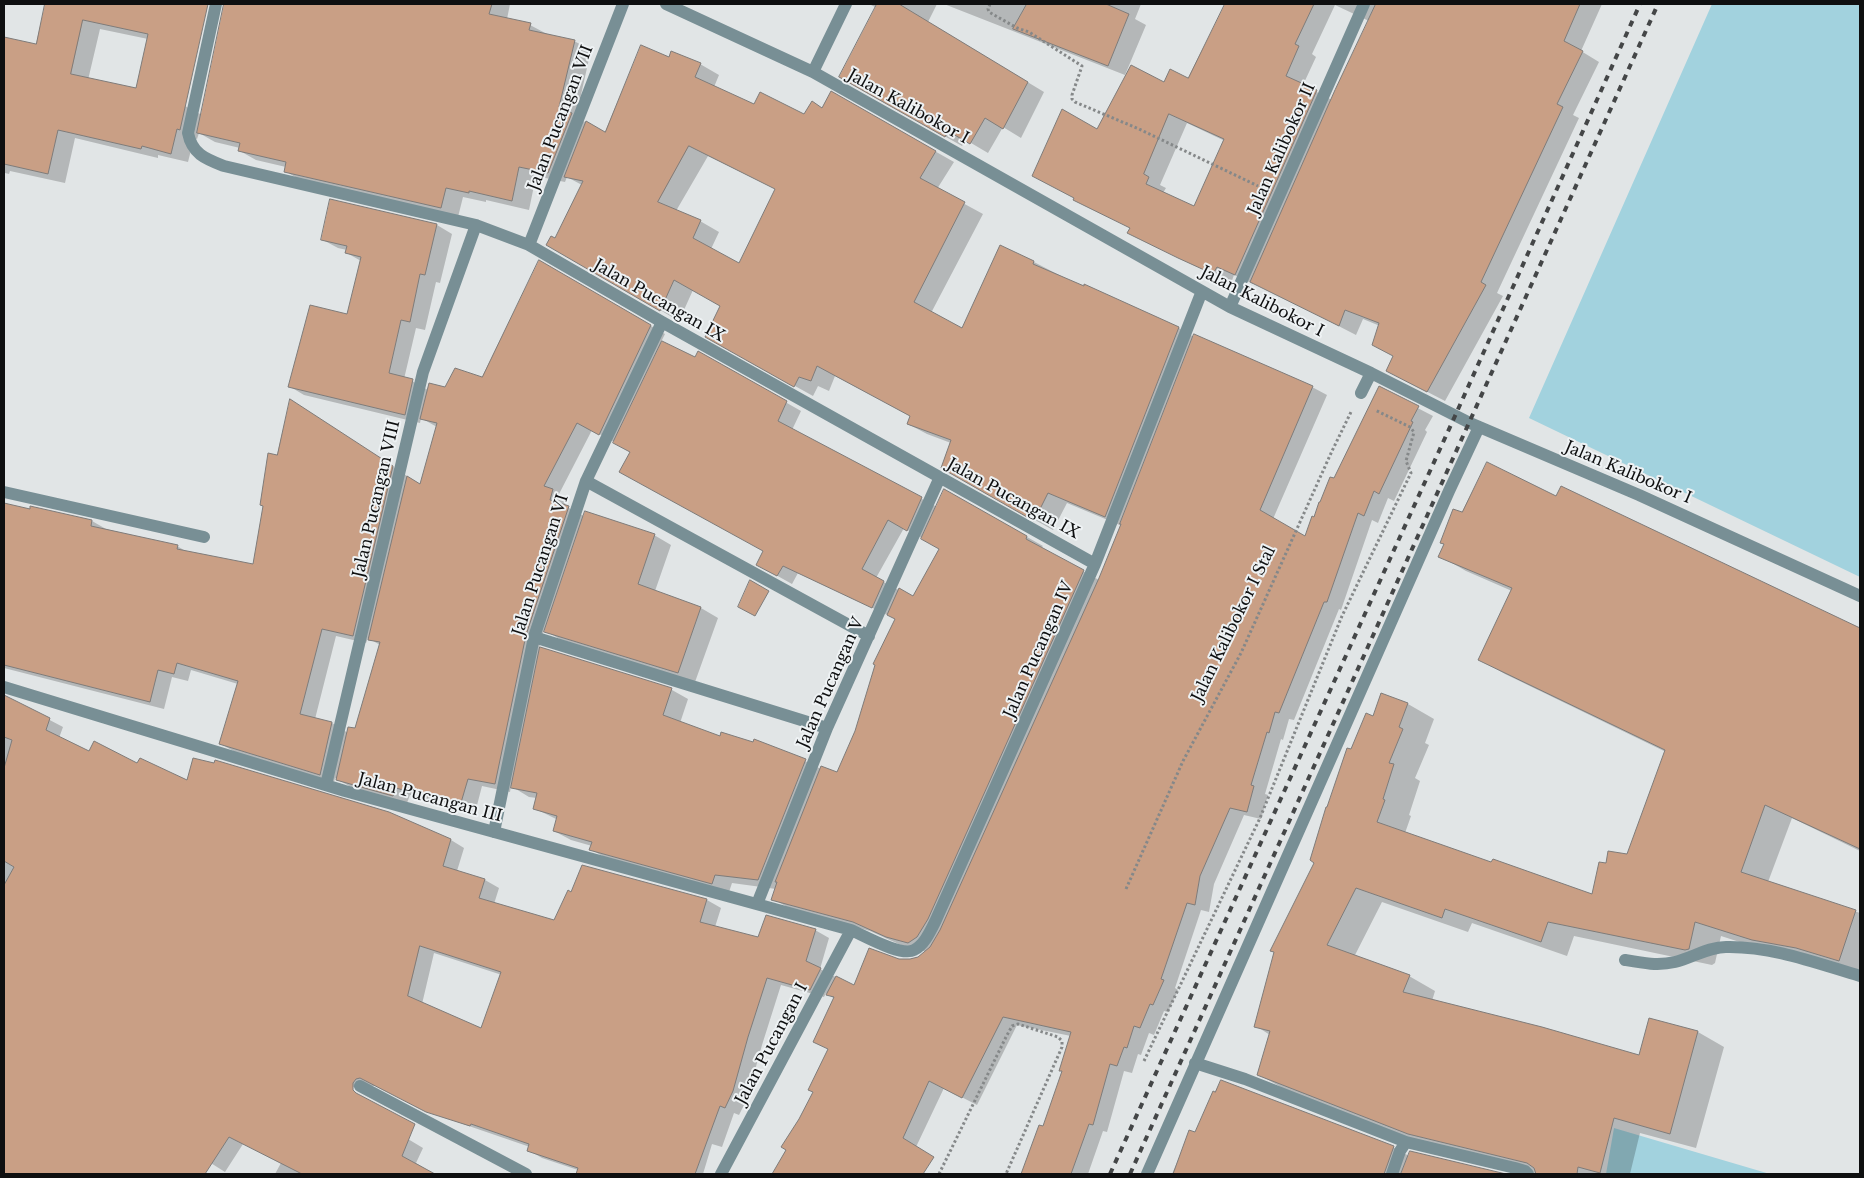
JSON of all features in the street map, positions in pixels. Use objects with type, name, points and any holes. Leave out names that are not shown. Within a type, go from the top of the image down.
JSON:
[{"type":"street","name":"Jalan Pucangan IX","points":[[216,4],[188,133],[193,149],[209,160],[224,166],[476,225],[529,245],[662,322],[1095,564]]},
{"type":"street","name":"Jalan Pucangan VII","points":[[529,245],[623,4]]},
{"type":"street","name":"Jalan Kalibokor I","points":[[666,4],[813,72],[1230,307],[1479,427],[1640,494],[1860,596]]},
{"type":"street","points":[[813,72],[846,4]]},
{"type":"street","name":"Jalan Kalibokor II","points":[[1230,307],[1364,4]]},
{"type":"street","name":"Jalan Pucangan VIII","points":[[326,785],[424,372],[476,225]]},
{"type":"street","name":"Jalan Pucangan IV","points":[[851,930],[902,952],[915,950],[926,939],[936,922],[1095,564],[1202,291]]},
{"type":"street","name":"Jalan Pucangan VI","points":[[494,832],[534,637],[586,481],[662,322]]},
{"type":"street","points":[[1359,397],[1371,374]]},
{"type":"street","points":[[1147,1174],[1479,427]]},
{"type":"street","name":"Jalan Pucangan V","points":[[758,904],[828,728],[940,477]]},
{"type":"street","points":[[586,481],[869,636]]},
{"type":"street","points":[[4,492],[204,537]]},
{"type":"street","points":[[534,637],[828,728]]},
{"type":"street","name":"Jalan Pucangan III","points":[[4,687],[326,785],[851,930]]},
{"type":"street","name":"Jalan Pucangan I","points":[[722,1174],[851,930]]},
{"type":"street","points":[[1625,960],[1655,965],[1676,962],[1698,953],[1724,947],[1769,949],[1860,976]]},
{"type":"street","points":[[1195,1063],[1245,1079],[1406,1142],[1515,1168],[1528,1174]]},
{"type":"street","points":[[360,1086],[526,1174]]},
{"type":"street","points":[[1392,1174],[1400,1151],[1406,1142]]},
{"type":"path","points":[[990,4],[989,12],[1028,32],[1082,66],[1072,95],[1072,99],[1075,102],[1138,129],[1278,196]]},
{"type":"path","points":[[1144,1061],[1260,818],[1342,616],[1411,473],[1406,461],[1414,432],[1410,427],[1359,397]]},
{"type":"path","name":"Jalan Kalibokor I Stal","points":[[1126,888],[1183,761],[1241,653],[1332,451],[1359,397]]},
{"type":"path","points":[[939,1174],[1006,1037],[1012,1026],[1018,1024],[1058,1037],[1062,1041],[1062,1047],[1006,1174]]},
{"type":"shaded area","points":[[1712,4],[1860,4],[1860,577],[1529,418]]},
{"type":"shaded area","points":[[1614,1128],[1770,1174],[1606,1174]]},
{"type":"building","points":[[45,4],[208,4],[180,130],[177,129],[171,154],[142,146],[141,149],[58,130],[48,174],[4,164],[4,37],[36,44]],"holes":[[[83,20],[148,34],[136,88],[71,74]]]},
{"type":"building","points":[[224,4],[492,4],[489,14],[531,23],[529,30],[575,40],[559,107],[572,113],[548,173],[519,167],[512,201],[469,191],[469,193],[446,188],[441,208],[284,172],[286,162],[238,151],[240,143],[197,133]]},
{"type":"building","points":[[877,4],[899,4],[1028,82],[1003,129],[985,118],[970,144],[948,131],[945,137],[839,77]]},
{"type":"building","points":[[1027,4],[1106,4],[1129,14],[1108,66],[1013,29]]},
{"type":"building","points":[[1225,4],[1314,4],[1295,44],[1299,46],[1286,76],[1317,90],[1235,275],[1217,267],[1213,274],[1178,258],[1127,233],[1130,228],[1073,200],[1074,198],[1032,176],[1062,109],[1097,129],[1131,65],[1164,82],[1170,69],[1188,78]],"holes":[[[1169,114],[1224,139],[1194,206],[1146,184],[1149,177],[1144,174]]]},
{"type":"building","points":[[1376,4],[1580,4],[1564,41],[1583,51],[1557,104],[1563,107],[1481,282],[1486,285],[1427,392],[1386,371],[1393,356],[1372,345],[1379,323],[1345,310],[1339,326],[1250,282],[1335,90]]},
{"type":"building","points":[[641,45],[669,57],[671,51],[701,63],[695,77],[754,104],[760,92],[804,114],[812,101],[822,108],[831,91],[936,151],[920,178],[965,202],[914,302],[962,328],[1000,245],[1034,261],[1033,264],[1084,286],[1084,284],[1179,327],[1105,517],[1048,493],[1034,521],[941,468],[951,440],[907,424],[910,416],[817,366],[811,381],[799,377],[794,387],[705,337],[720,306],[674,280],[660,311],[546,245],[551,236],[555,238],[583,181],[564,177],[586,121],[605,132]],"holes":[[[689,146],[775,189],[739,263],[693,238],[701,220],[658,202]]]},
{"type":"building","points":[[330,199],[437,224],[425,275],[420,274],[410,322],[401,320],[389,373],[413,379],[405,415],[288,387],[310,305],[347,314],[361,257],[345,253],[347,246],[321,240]]},
{"type":"building","points":[[539,260],[651,325],[599,435],[577,423],[544,486],[553,489],[550,500],[569,506],[526,635],[495,784],[468,779],[460,806],[396,788],[393,796],[336,780],[348,727],[355,728],[380,642],[368,640],[407,476],[420,484],[437,423],[420,419],[429,383],[445,387],[455,368],[482,377]]},
{"type":"building","points":[[1194,334],[1313,386],[1260,510],[1305,536],[1330,477],[1334,478],[1379,386],[1419,406],[1379,494],[1374,491],[1364,516],[1358,513],[1327,602],[1324,602],[1279,713],[1275,712],[1269,733],[1267,732],[1251,785],[1254,786],[1247,812],[1230,808],[1200,876],[1195,905],[1187,903],[1161,979],[1164,980],[1153,1005],[1150,1004],[1140,1028],[1134,1026],[1127,1048],[1124,1047],[1117,1066],[1110,1064],[1093,1125],[1089,1124],[1071,1174],[1021,1174],[1039,1125],[1043,1126],[1062,1071],[1059,1071],[1071,1032],[1003,1017],[962,1098],[929,1081],[903,1138],[934,1157],[923,1174],[772,1174],[786,1150],[781,1147],[813,1092],[808,1090],[828,1049],[813,1042],[834,997],[826,995],[836,976],[854,985],[869,948],[899,959],[918,957],[930,947],[940,930],[1099,578]]},
{"type":"building","points":[[662,341],[695,357],[698,351],[787,401],[778,421],[922,497],[907,531],[888,520],[862,569],[884,581],[872,608],[783,566],[777,576],[756,565],[763,551],[619,472],[630,452],[613,443]]},
{"type":"building","points":[[290,399],[393,466],[353,636],[322,629],[300,714],[332,722],[320,775],[219,744],[238,681],[177,663],[174,674],[158,670],[150,702],[4,665],[4,503],[30,509],[30,506],[92,520],[91,526],[178,545],[177,549],[253,564],[263,506],[260,505],[268,453],[277,455]]},
{"type":"building","points":[[1487,462],[1556,496],[1561,486],[1860,628],[1860,849],[1765,805],[1741,872],[1856,910],[1839,961],[1796,948],[1752,940],[1695,922],[1689,949],[1685,950],[1548,922],[1541,942],[1445,909],[1442,918],[1356,888],[1327,945],[1410,975],[1403,992],[1542,1027],[1639,1055],[1649,1018],[1698,1031],[1670,1134],[1614,1118],[1600,1173],[1578,1167],[1577,1174],[1536,1174],[1534,1168],[1527,1163],[1408,1134],[1257,1075],[1270,1031],[1254,1027],[1274,952],[1270,951],[1314,863],[1310,860],[1347,748],[1351,749],[1366,713],[1373,716],[1381,693],[1408,703],[1399,727],[1403,729],[1389,763],[1394,764],[1377,822],[1491,862],[1493,859],[1592,894],[1599,862],[1606,863],[1608,851],[1627,854],[1665,750],[1478,660],[1512,588],[1438,557],[1444,544],[1440,543],[1453,509],[1462,512]]},
{"type":"building","points":[[944,489],[1027,536],[1026,539],[1084,570],[928,919],[917,937],[908,943],[886,937],[853,922],[771,900],[777,882],[775,882],[821,766],[837,772],[855,731],[875,665],[873,664],[895,619],[887,615],[899,588],[913,596],[939,549],[921,539]]},
{"type":"building","points":[[585,511],[655,534],[638,584],[701,607],[678,673],[544,632]]},
{"type":"building","points":[[750,580],[769,591],[755,616],[738,607]]},
{"type":"building","points":[[540,647],[672,688],[663,715],[720,736],[721,732],[753,742],[754,739],[806,759],[758,880],[715,875],[712,884],[589,850],[592,842],[553,831],[557,816],[533,809],[537,793],[511,788]]},
{"type":"building","points":[[4,695],[50,718],[46,730],[89,751],[94,741],[137,763],[140,758],[187,780],[193,758],[214,763],[215,760],[389,812],[451,839],[443,866],[485,879],[479,898],[554,920],[568,890],[571,892],[582,865],[707,899],[700,922],[758,937],[766,915],[816,929],[806,961],[821,968],[810,990],[767,978],[733,1091],[725,1108],[720,1106],[695,1174],[576,1174],[578,1168],[527,1151],[529,1144],[471,1124],[470,1126],[426,1112],[360,1078],[356,1079],[353,1083],[353,1090],[356,1093],[415,1124],[402,1156],[435,1174],[302,1174],[229,1137],[205,1174],[4,1174],[4,885],[14,867],[4,861],[4,768],[12,740],[4,737]],"holes":[[[420,946],[501,972],[481,1028],[408,996]]]},
{"type":"building","points":[[1221,1080],[1394,1146],[1384,1174],[1173,1174],[1189,1130],[1195,1132],[1213,1091],[1215,1092]]},
{"type":"building","points":[[1410,1151],[1506,1174],[1401,1174]]},
{"type":"railway","points":[[1110,1174],[1640,4]]},
{"type":"railway","points":[[1130,1174],[1658,4]]}]
